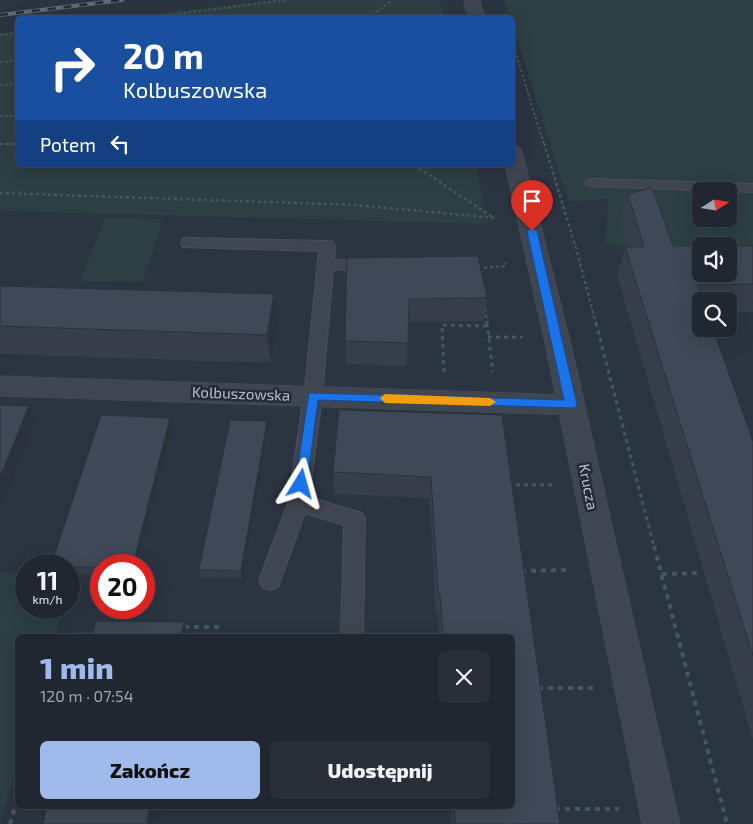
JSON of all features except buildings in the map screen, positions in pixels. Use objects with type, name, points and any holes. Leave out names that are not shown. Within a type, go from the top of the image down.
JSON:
[{"type":"street","points":[[472,0],[476,15]]},
{"type":"street","name":"Krucza","points":[[515,164],[571,404],[659,816]]},
{"type":"street","name":"Kolbuszowska","points":[[0,386],[571,404]]},
{"type":"lane","points":[[592,182],[753,188]]},
{"type":"lane","points":[[188,243],[327,246],[313,396],[298,503],[270,580]]},
{"type":"lane","points":[[325,265],[358,265]]},
{"type":"lane","points":[[298,503],[355,519],[352,634]]},
{"type":"path","points":[[168,15],[287,0]]},
{"type":"path","points":[[373,15],[392,0]]},
{"type":"path","points":[[0,35],[15,33]]},
{"type":"path","points":[[515,51],[578,255],[727,824]]},
{"type":"path","points":[[0,62],[15,60]]},
{"type":"path","points":[[0,85],[15,83]]},
{"type":"path","points":[[0,116],[15,116]]},
{"type":"path","points":[[0,144],[15,144]]},
{"type":"path","points":[[417,167],[494,218],[497,227]]},
{"type":"path","points":[[0,193],[356,205],[494,218]]},
{"type":"path","points":[[470,268],[506,266],[504,259]]},
{"type":"path","points":[[480,268],[481,278]]},
{"type":"path","points":[[485,306],[496,402]]},
{"type":"path","points":[[445,379],[442,325],[487,326]]},
{"type":"path","points":[[488,337],[528,337]]},
{"type":"path","points":[[506,476],[509,494]]},
{"type":"path","points":[[508,485],[588,486]]},
{"type":"path","points":[[519,561],[522,581]]},
{"type":"path","points":[[521,571],[605,570]]},
{"type":"path","points":[[662,574],[702,573]]},
{"type":"path","points":[[88,634],[102,627]]},
{"type":"path","points":[[177,627],[223,627]]},
{"type":"path","points":[[536,678],[539,697]]},
{"type":"path","points":[[538,688],[631,688]]},
{"type":"path","points":[[553,800],[555,817]]},
{"type":"path","points":[[10,824],[15,807]]},
{"type":"path","points":[[554,809],[659,816]]},
{"type":"shaded area","points":[[272,0],[440,0],[444,15],[147,15]]},
{"type":"shaded area","points":[[504,0],[753,0],[753,249],[737,247],[737,237],[692,237],[692,248],[605,245],[608,199],[568,201],[515,31],[515,15],[509,15]]},
{"type":"shaded area","points":[[15,31],[15,167],[476,167],[488,224],[0,211],[0,33]]},
{"type":"shaded area","points":[[105,218],[163,219],[143,282],[80,281]]},
{"type":"shaded area","points":[[0,572],[15,573],[15,619],[60,619],[56,634],[15,634],[15,773],[0,824]]},
{"type":"railway","points":[[0,15],[122,0]]},
{"type":"slow traffic","points":[[385,398],[490,402]]},
{"type":"route","points":[[301,484],[313,396],[571,404],[532,231]]}]
